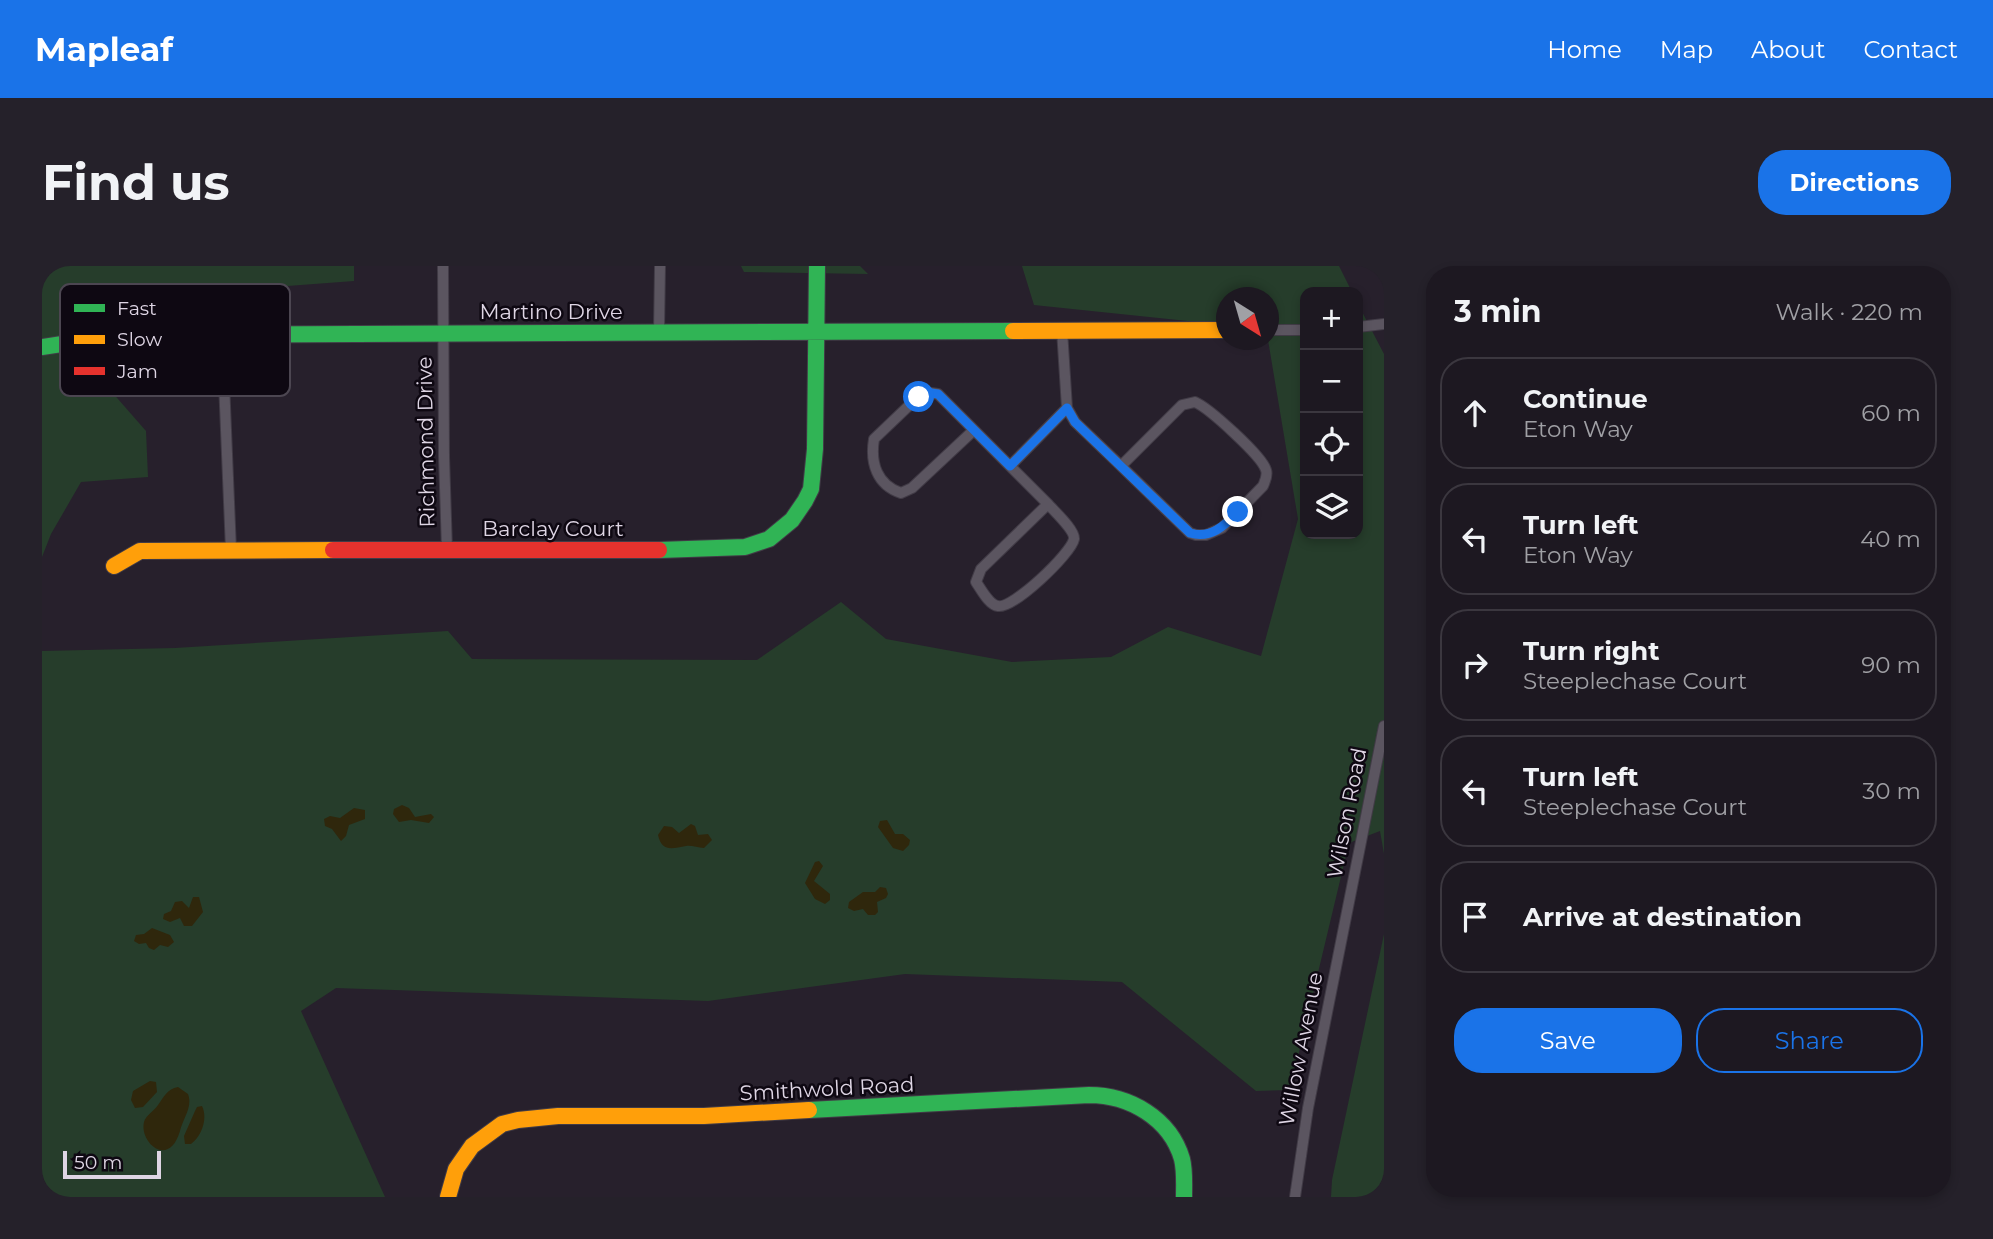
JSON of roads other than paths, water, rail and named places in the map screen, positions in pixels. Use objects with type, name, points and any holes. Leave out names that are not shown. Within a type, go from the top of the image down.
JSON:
[{"type":"street","name":"Richmond Drive","points":[[443,266],[443,456],[447,550]]},
{"type":"street","points":[[659,332],[660,266]]},
{"type":"street","name":"Barclay Court","points":[[114,566],[140,551],[155,550],[678,550],[745,547],[769,539],[792,520],[811,489],[815,449],[817,266]]},
{"type":"street","points":[[1363,326],[1384,324]]},
{"type":"street","points":[[1062,330],[1067,408],[1075,422],[1190,533],[1206,535],[1222,528],[1263,486],[1267,478],[1266,470],[1258,457],[1195,402],[1182,405],[1121,466]]},
{"type":"street","name":"Martino Drive","points":[[290,334],[1216,330]]},
{"type":"street","points":[[1279,330],[1300,330]]},
{"type":"street","name":"Martino Drive","points":[[42,347],[60,344]]},
{"type":"street","points":[[974,430],[912,488],[901,493],[894,491],[876,472],[873,463],[874,439],[919,397],[938,394],[974,430],[1048,504],[1073,532],[1074,539],[1067,551],[1027,591],[1010,604],[999,607],[992,604],[976,582],[981,569],[1048,504]]},
{"type":"street","points":[[225,396],[231,550]]},
{"type":"street","points":[[1010,466],[1067,408]]},
{"type":"street","name":"Wilson Road","points":[[1348,909],[1384,726]]},
{"type":"street","name":"Willow Avenue","points":[[1295,1197],[1308,1108],[1348,909]]},
{"type":"street","name":"Smithwold Road","points":[[447,1197],[456,1169],[472,1146],[502,1124],[518,1120],[558,1116],[704,1116],[1089,1095],[1117,1097],[1138,1105],[1154,1117],[1171,1137],[1180,1154],[1184,1174],[1184,1197]]}]
